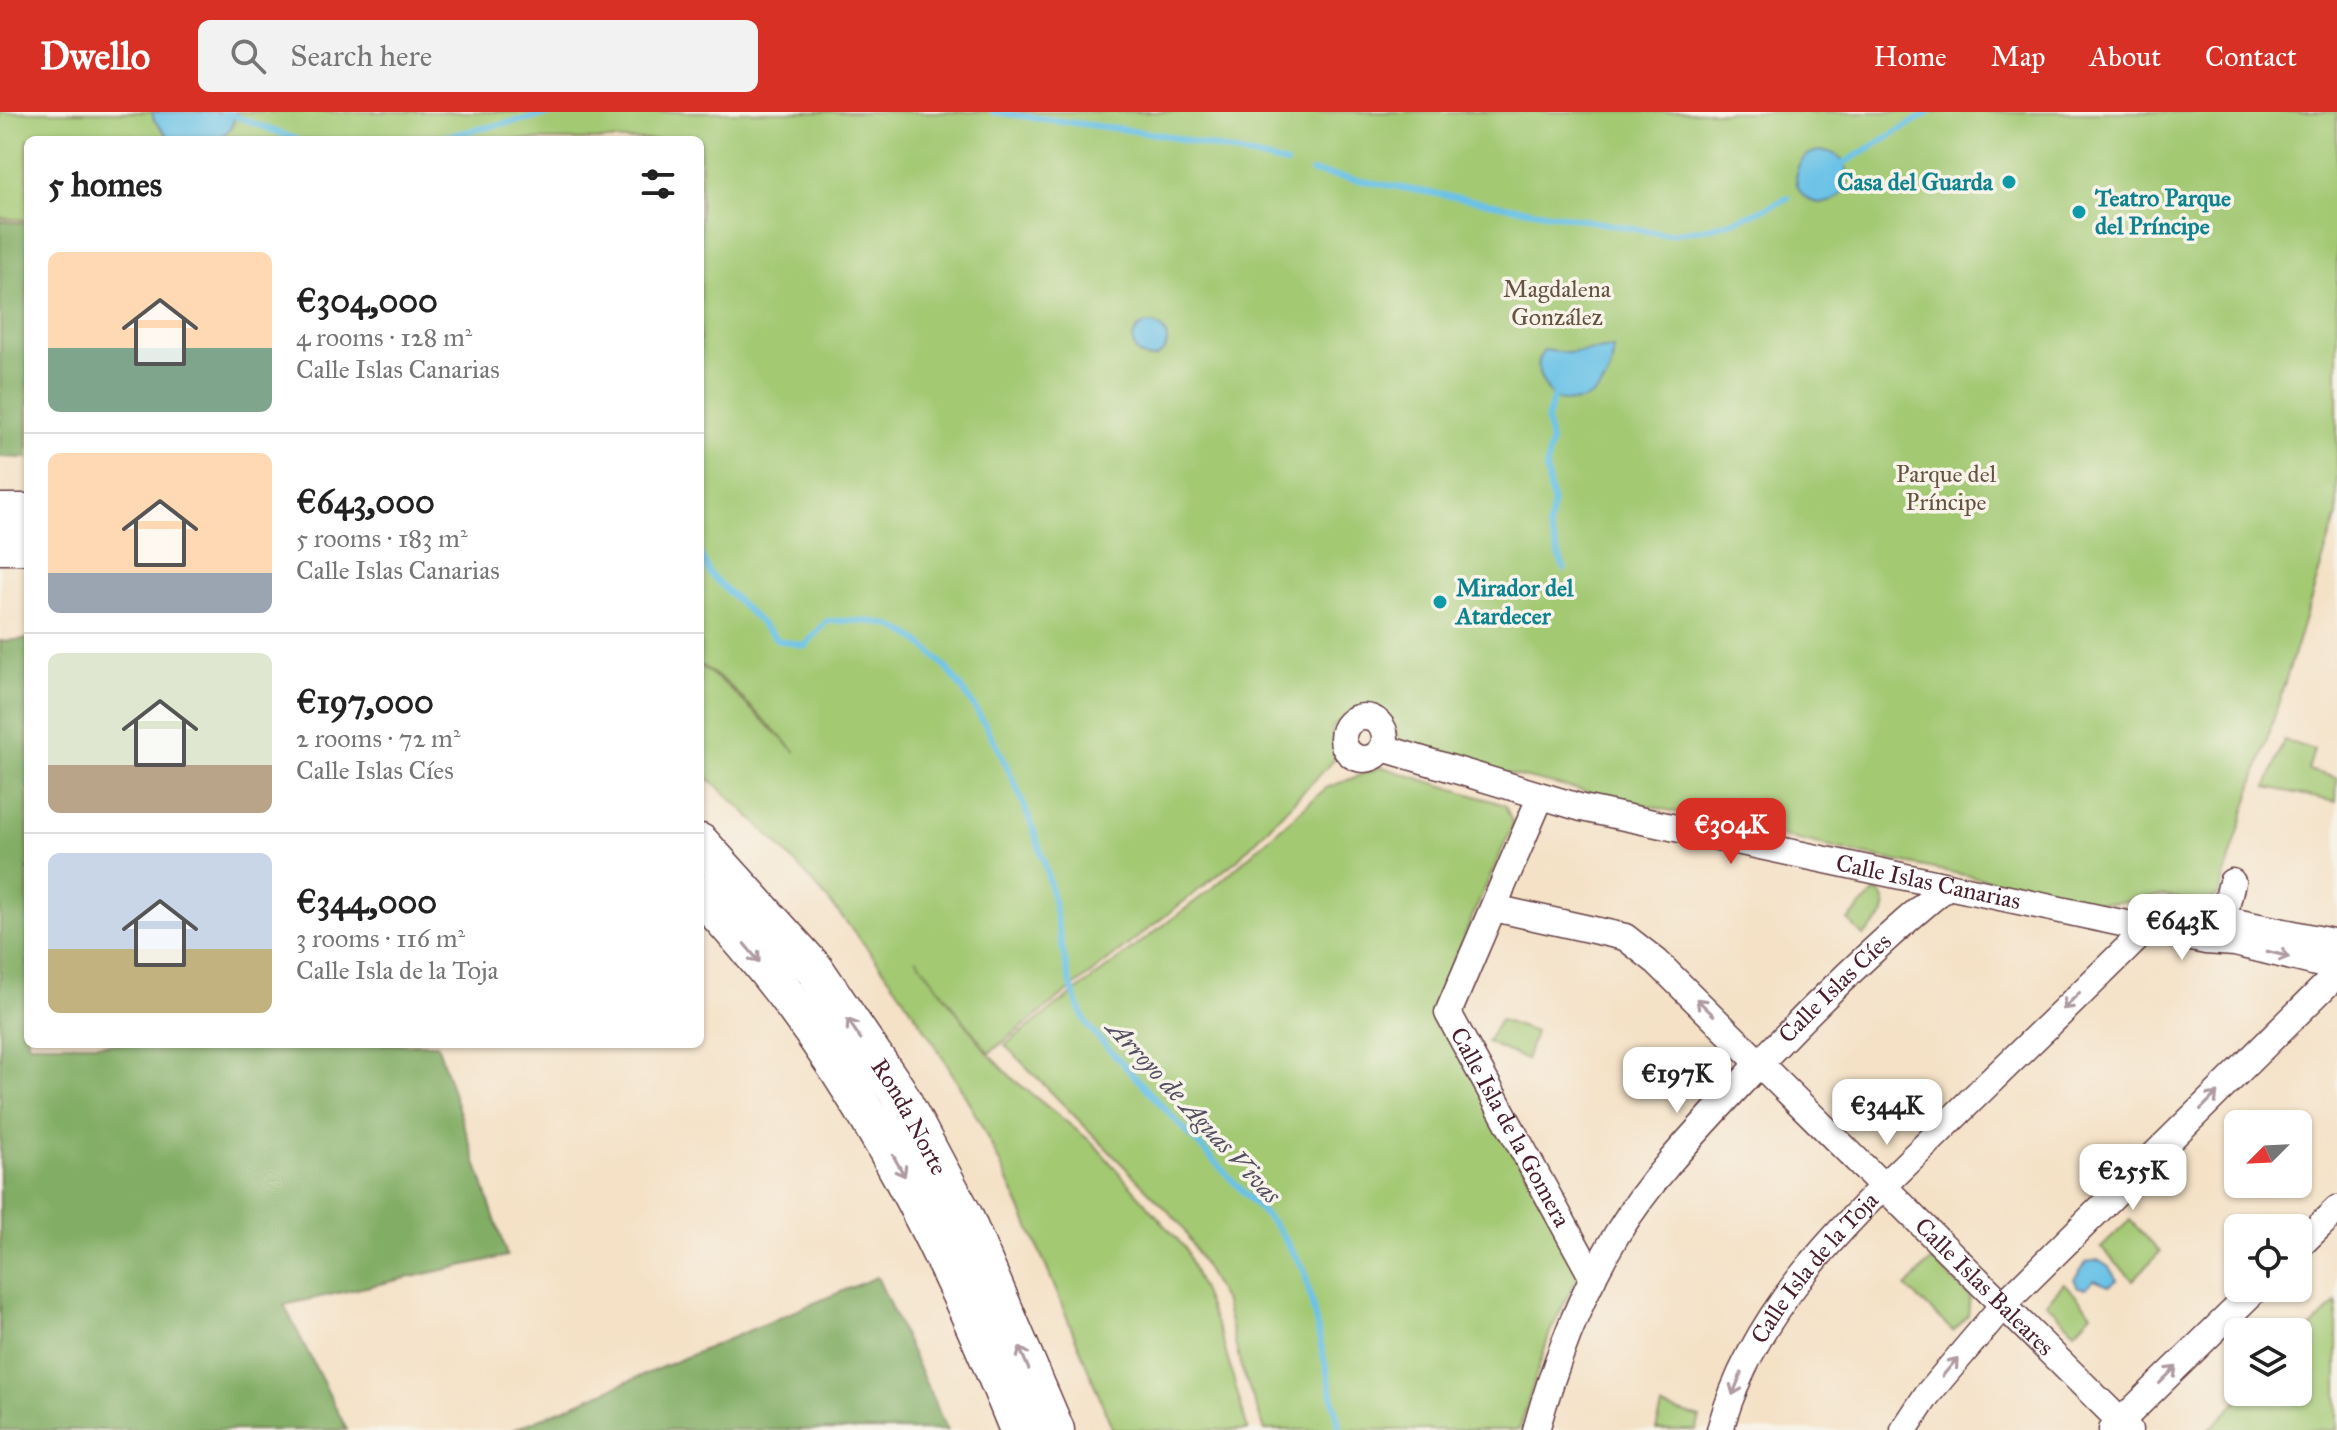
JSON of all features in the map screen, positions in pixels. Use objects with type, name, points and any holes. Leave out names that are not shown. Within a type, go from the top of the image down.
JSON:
[{"type":"highway","points":[[0,513],[24,513]]},
{"type":"highway","points":[[0,545],[24,545]]},
{"type":"highway","name":"Ronda Norte","points":[[704,847],[815,970],[897,1091],[964,1217],[1055,1430]]},
{"type":"highway","name":"Ronda Norte","points":[[704,899],[780,987],[885,1141],[932,1226],[1019,1430]]},
{"type":"street","name":"Calle Islas Canarias","points":[[1383,748],[1540,798],[2150,930]]},
{"type":"street","name":"Calle Isla de la Gomera","points":[[1540,798],[1448,1013],[1593,1278]]},
{"type":"street","points":[[2221,930],[2232,882]]},
{"type":"street","name":"Calle Islas Cíes","points":[[1536,1430],[1552,1373],[1593,1278],[1611,1243],[1671,1159],[1784,1034],[1887,936],[1945,888]]},
{"type":"street","name":"Calle Islas Baleares","points":[[1494,908],[1625,937],[1657,962],[2004,1304],[2121,1427]]},
{"type":"street","points":[[2150,930],[2167,908],[2221,930],[2337,968]]},
{"type":"street","points":[[2096,917],[2107,948],[2107,966]]},
{"type":"street","name":"Calle Isla de la Toja","points":[[1720,1430],[1755,1339],[1815,1258],[1883,1186],[2107,966],[2150,930]]},
{"type":"street","points":[[2221,930],[2337,943]]},
{"type":"street","points":[[1904,1430],[1927,1395],[2004,1304],[2337,974]]},
{"type":"street","points":[[2312,1233],[2337,1209]]},
{"type":"street","points":[[1577,1247],[1611,1243]]},
{"type":"street","points":[[2121,1427],[2243,1302]]},
{"type":"green space","name":"Parque del Príncipe","points":[[0,112],[2337,112],[2337,515],[2219,894],[2207,904],[2164,895],[2113,903],[2098,902],[1851,852],[1405,750],[1385,721],[1371,712],[1354,709],[1332,728],[1335,759],[1237,860],[989,1053],[916,958],[987,1052],[1014,1080],[1094,1144],[1185,1248],[1222,1339],[1248,1430],[1113,1430],[1017,1200],[981,1125],[925,1029],[857,935],[820,891],[781,848],[704,775],[704,668],[796,752],[728,684],[704,667],[704,136],[24,136],[24,220],[0,218]]},
{"type":"green space","points":[[0,221],[24,223],[24,458],[0,457]]},
{"type":"green space","points":[[24,639],[24,1048],[438,1048],[507,1256],[284,1305],[347,1430],[0,1430],[0,641]]},
{"type":"green space","points":[[2284,740],[2314,750],[2308,770],[2337,778],[2336,802],[2267,787]]},
{"type":"green space","points":[[1382,767],[1505,805],[1513,825],[1433,1006],[1581,1270],[1550,1332],[1519,1430],[1265,1430],[1241,1367],[1225,1303],[1180,1223],[1005,1045],[1213,888],[1326,788]]},
{"type":"green space","points":[[1875,892],[1881,893],[1884,913],[1863,936],[1848,920]]},
{"type":"green space","points":[[1500,1020],[1535,1032],[1526,1060],[1487,1042]]},
{"type":"green space","points":[[2130,1220],[2160,1252],[2133,1280],[2101,1248]]},
{"type":"green space","points":[[1932,1260],[1970,1297],[1968,1316],[1953,1331],[1906,1287]]},
{"type":"green space","points":[[877,1277],[947,1430],[513,1430],[857,1285]]},
{"type":"green space","points":[[2064,1283],[2092,1313],[2075,1331],[2046,1303]]},
{"type":"green space","points":[[2337,1302],[2337,1430],[2209,1430],[2233,1406],[2312,1406],[2312,1327]]},
{"type":"green space","points":[[1662,1407],[1700,1418],[1696,1430],[1656,1430]]},
{"type":"water","points":[[152,112],[237,112],[231,128],[222,136],[168,136],[154,120]]},
{"type":"water","points":[[1822,151],[1840,159],[1848,177],[1840,195],[1822,203],[1804,195],[1796,177],[1804,159]]},
{"type":"water","points":[[1150,324],[1162,329],[1167,341],[1162,353],[1150,358],[1138,353],[1133,341],[1138,329]]},
{"type":"water","points":[[1613,348],[1609,373],[1589,398],[1566,401],[1553,398],[1538,368],[1544,350],[1567,353]]},
{"type":"water","points":[[2098,1260],[2109,1267],[2117,1280],[2109,1286],[2094,1280],[2086,1288],[2078,1287],[2074,1279],[2087,1262]]},
{"type":"waterway","points":[[225,112],[288,136]]},
{"type":"waterway","points":[[447,136],[559,112]]},
{"type":"waterway","points":[[993,112],[1164,135],[1286,164]]},
{"type":"waterway","points":[[1844,163],[1930,112]]},
{"type":"waterway","points":[[1312,172],[1664,234],[1728,223],[1788,198]]},
{"type":"waterway","points":[[1553,398],[1547,421],[1551,442],[1546,470],[1553,503],[1549,527],[1564,569]]},
{"type":"waterway","name":"Arroyo de Aguas Vivas","points":[[704,561],[710,574],[778,640],[805,646],[827,621],[886,624],[919,642],[944,666],[966,695],[1005,763],[1034,831],[1049,881],[1072,989],[1090,1029],[1278,1229],[1304,1269],[1340,1430]]},
{"type":"place","name":"Casa del Guarda","points":[[2009,182]]},
{"type":"place","name":"Teatro Parque del Príncipe","points":[[2079,212]]},
{"type":"place","name":"Mirador del Atardecer","points":[[1440,602]]},
{"type":"park label","name":"Magdalena González","points":[[1557,303]]}]
